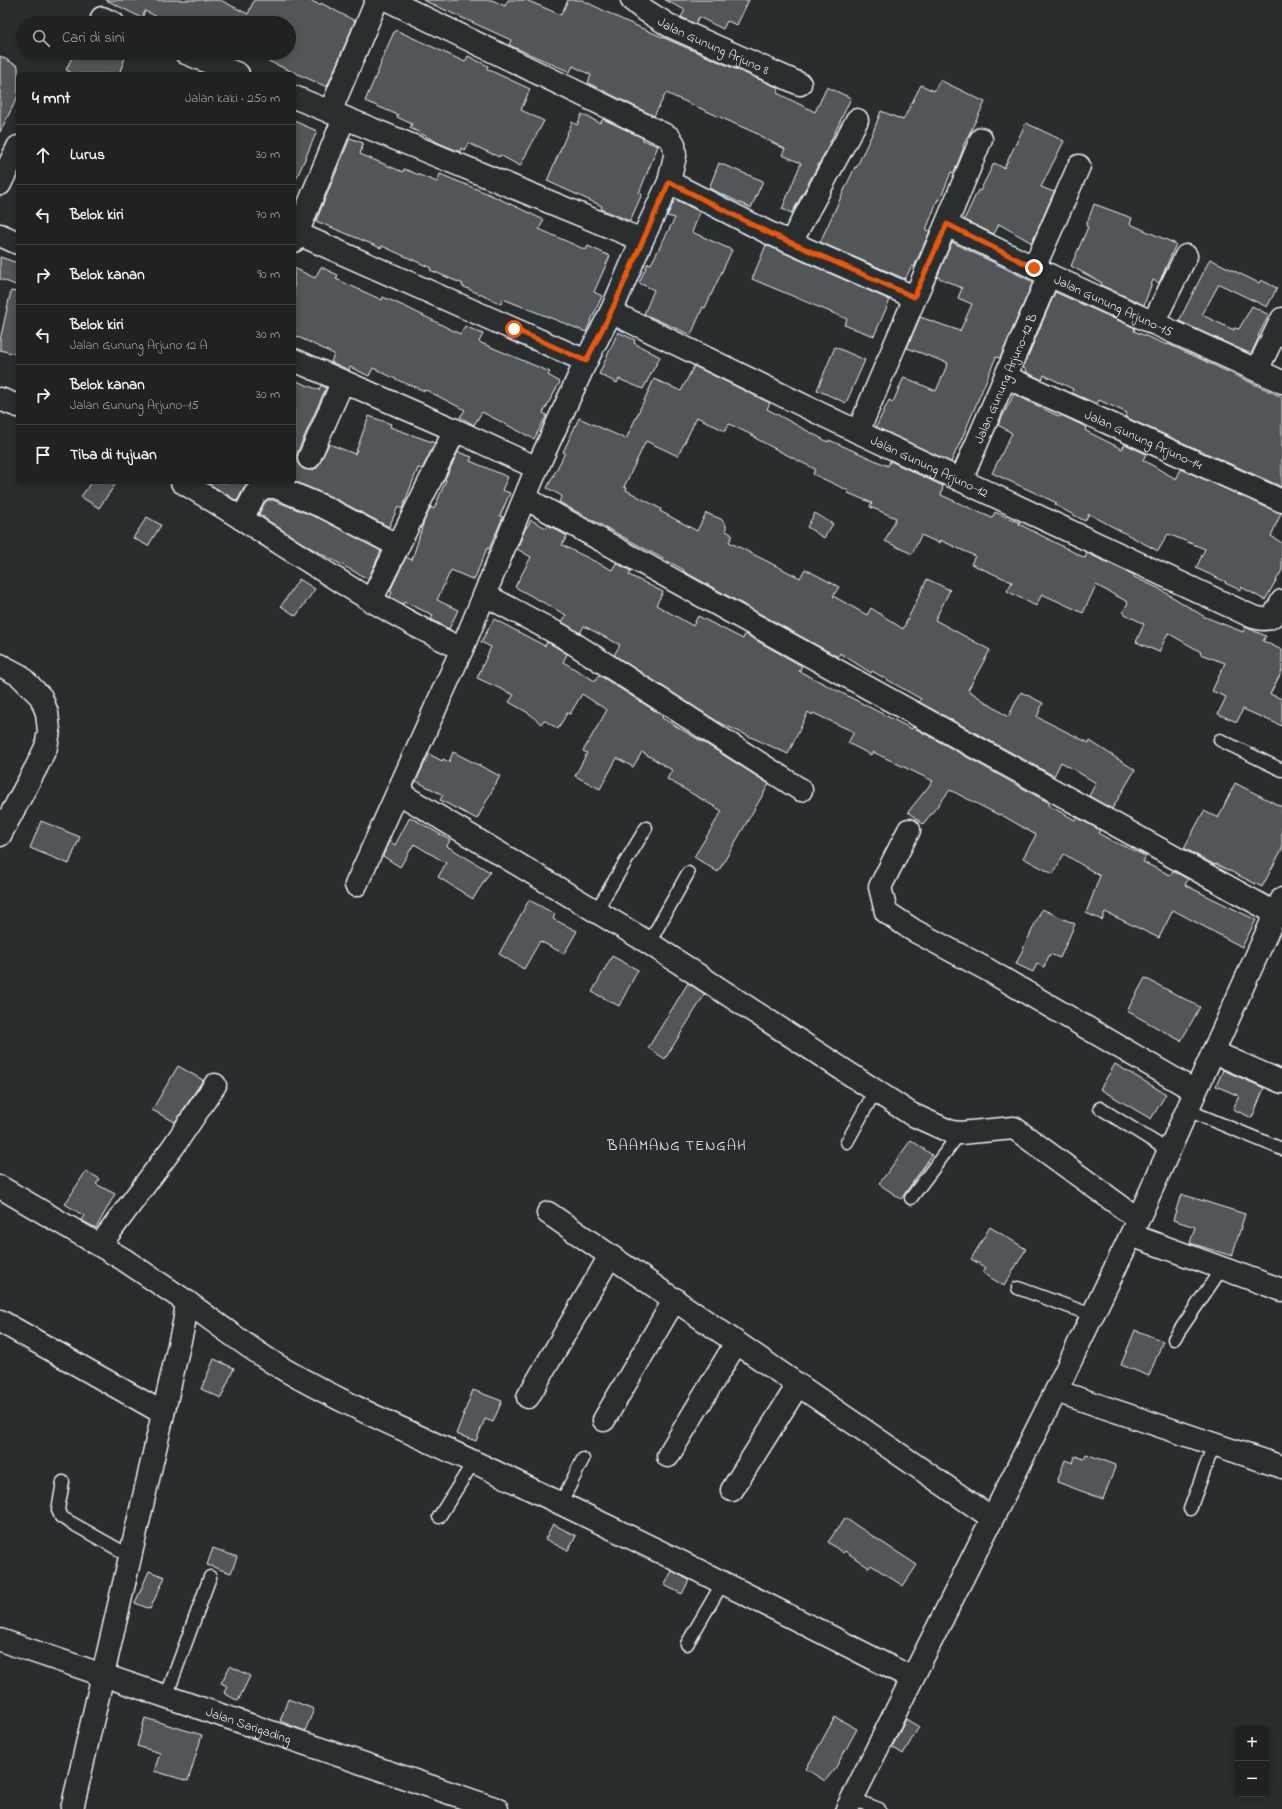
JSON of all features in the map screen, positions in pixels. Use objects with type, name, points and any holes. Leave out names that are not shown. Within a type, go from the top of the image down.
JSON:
[{"type":"street","points":[[296,232],[337,115],[388,0],[669,137],[674,144],[675,156],[669,182],[611,312],[586,361],[537,468],[462,649],[399,793],[356,885]]},
{"type":"street","name":"Jalan Gunung Arjuno 8","points":[[632,0],[670,26],[800,84]]},
{"type":"street","points":[[203,60],[233,72]]},
{"type":"street","points":[[296,98],[642,240]]},
{"type":"street","points":[[791,242],[856,120]]},
{"type":"street","points":[[858,432],[914,297],[947,224],[981,139]]},
{"type":"street","points":[[0,184],[16,151]]},
{"type":"street","name":"Jalan Gunung Arjuno-12 B","points":[[961,480],[1006,377],[1079,166]]},
{"type":"street","points":[[669,182],[791,242],[914,297]]},
{"type":"street","name":"Jalan Gunung Arjuno-15","points":[[947,224],[1042,272],[1282,382]]},
{"type":"street","points":[[0,235],[16,242]]},
{"type":"street","points":[[296,235],[586,361]]},
{"type":"street","points":[[1153,323],[1186,256]]},
{"type":"street","name":"Jalan Gunung Arjuno-12","points":[[611,312],[858,432],[1250,616],[1262,620],[1272,618],[1282,601]]},
{"type":"street","points":[[1257,370],[1282,319]]},
{"type":"street","points":[[296,361],[455,430],[537,468]]},
{"type":"street","name":"Jalan Gunung Arjuno-14","points":[[1006,377],[1282,501]]},
{"type":"street","points":[[309,458],[343,381]]},
{"type":"street","points":[[0,400],[16,405]]},
{"type":"street","points":[[371,601],[455,430]]},
{"type":"street","points":[[185,484],[371,601],[422,630],[462,649]]},
{"type":"street","points":[[242,519],[255,494],[264,487],[276,487],[326,508],[398,546]]},
{"type":"street","points":[[525,498],[1279,906],[1169,1151],[1056,1391],[849,1804]]},
{"type":"street","points":[[485,595],[562,636],[801,790]]},
{"type":"street","points":[[0,665],[19,675],[41,697],[47,713],[49,731],[46,747],[0,835]]},
{"type":"street","points":[[399,793],[649,943],[911,1114],[943,1130],[960,1134],[1014,1128],[1134,1227],[1222,1268],[1282,1290]]},
{"type":"street","points":[[909,830],[880,887],[886,912],[913,930],[988,970],[1191,1101]]},
{"type":"street","points":[[1213,1052],[1282,1082]]},
{"type":"street","points":[[100,1245],[173,1147],[215,1085]]},
{"type":"street","points":[[0,1187],[100,1245],[187,1302],[284,1369],[372,1415],[474,1461],[723,1582],[912,1678]]},
{"type":"street","points":[[548,1213],[992,1518]]},
{"type":"street","points":[[528,1397],[610,1256]]},
{"type":"street","points":[[604,1420],[675,1299]]},
{"type":"street","points":[[72,1809],[184,1322],[187,1302]]},
{"type":"street","points":[[0,1321],[163,1413]]},
{"type":"street","points":[[668,1456],[736,1343]]},
{"type":"street","points":[[732,1490],[798,1385]]},
{"type":"street","points":[[1056,1391],[1282,1467]]},
{"type":"street","name":"Jalan Sarigading","points":[[0,1640],[497,1809]]},
{"type":"lane","points":[[1220,740],[1282,770]]},
{"type":"lane","points":[[596,911],[646,828]]},
{"type":"lane","points":[[649,943],[688,873]]},
{"type":"lane","points":[[847,1142],[875,1091]]},
{"type":"lane","points":[[1191,1101],[1282,1149]]},
{"type":"lane","points":[[1100,1108],[1169,1151]]},
{"type":"lane","points":[[911,1198],[960,1134]]},
{"type":"lane","points":[[1174,1340],[1222,1268]]},
{"type":"lane","points":[[1018,1288],[1092,1315]]},
{"type":"lane","points":[[1190,1509],[1214,1444]]},
{"type":"lane","points":[[561,1503],[582,1459]]},
{"type":"lane","points":[[439,1517],[474,1461]]},
{"type":"lane","points":[[63,1482],[58,1510],[61,1517],[130,1556]]},
{"type":"lane","points":[[166,1697],[210,1577]]},
{"type":"lane","points":[[687,1644],[723,1582]]},
{"type":"lane","points":[[849,1804],[879,1809]]},
{"type":"building","points":[[106,0],[220,0],[248,14],[254,0],[309,0],[320,5],[321,3],[355,21],[327,87],[266,60],[296,60],[296,16],[155,16],[145,11],[143,16],[138,16]]},
{"type":"building","points":[[423,0],[492,0],[505,6],[508,0],[526,0],[561,15],[568,0],[582,0],[623,20],[779,88],[777,93],[815,112],[827,87],[851,98],[827,149],[792,213],[782,209],[801,163],[782,155],[785,149],[760,135],[666,93],[654,116],[588,83],[591,75],[573,66],[570,72],[509,45],[511,40]]},
{"type":"building","points":[[665,0],[749,0],[737,25],[727,21],[723,29],[699,17],[695,24],[681,17],[685,10]]},
{"type":"building","points":[[396,30],[465,62],[468,56],[488,66],[487,69],[530,89],[521,110],[544,121],[520,166],[500,155],[499,157],[468,143],[465,150],[461,148],[460,152],[410,128],[412,124],[397,117],[398,115],[365,101],[381,64],[380,63]]},
{"type":"building","points":[[0,56],[18,66],[18,72],[16,72],[16,100],[0,132]]},
{"type":"building","points":[[71,60],[124,60],[120,72],[70,72],[66,70]]},
{"type":"building","points":[[940,80],[985,102],[963,146],[964,147],[954,173],[951,172],[940,200],[938,199],[926,230],[930,231],[914,267],[912,266],[905,279],[820,242],[873,132],[881,111],[903,120],[921,85],[934,91]]},
{"type":"building","points":[[582,114],[600,123],[603,119],[643,138],[643,140],[658,146],[639,193],[642,194],[630,221],[601,209],[602,206],[547,181],[572,122],[577,125]]},
{"type":"building","points":[[296,122],[317,131],[296,179]]},
{"type":"building","points":[[1026,123],[1064,141],[1041,187],[1054,192],[1032,243],[999,224],[994,234],[964,220],[978,190],[980,191],[994,163],[1004,168]]},
{"type":"building","points":[[350,138],[363,143],[360,154],[403,172],[404,169],[437,182],[440,174],[491,195],[544,220],[539,229],[586,250],[588,246],[610,256],[594,292],[602,296],[586,332],[503,299],[501,304],[462,286],[463,284],[430,270],[431,268],[382,246],[381,248],[316,221]]},
{"type":"building","points":[[719,163],[763,181],[751,208],[709,188]]},
{"type":"building","points":[[675,199],[700,212],[692,232],[732,250],[705,308],[703,307],[691,335],[644,314],[654,290],[639,283],[648,263],[651,264],[675,218],[667,216]]},
{"type":"building","points":[[1094,204],[1132,218],[1130,224],[1176,244],[1159,283],[1153,280],[1144,305],[1101,285],[1102,283],[1071,266],[1088,227],[1086,226]]},
{"type":"building","points":[[952,242],[1033,282],[1000,358],[996,357],[951,462],[876,427],[889,400],[893,402],[904,377],[936,391],[948,363],[907,348],[920,317],[960,331],[972,304],[958,298],[962,288],[937,277]]},
{"type":"building","points":[[766,245],[890,300],[874,336],[844,325],[847,319],[752,279]]},
{"type":"building","points":[[0,257],[16,262],[16,285],[0,279]]},
{"type":"building","points":[[1210,259],[1259,283],[1261,280],[1277,288],[1267,307],[1219,284],[1202,315],[1234,330],[1234,328],[1239,329],[1252,306],[1269,315],[1251,354],[1179,321]]},
{"type":"building","points":[[321,267],[338,275],[336,279],[382,300],[383,297],[406,307],[460,334],[465,326],[483,334],[479,342],[550,372],[548,375],[560,382],[543,413],[547,415],[534,439],[482,412],[474,425],[460,417],[465,410],[426,390],[425,391],[402,382],[373,368],[369,376],[350,367],[349,370],[331,362],[334,354],[296,336],[296,269],[315,278]]},
{"type":"building","points":[[11,291],[16,292],[16,354],[0,350],[0,340]]},
{"type":"building","points":[[1055,292],[1135,328],[1134,331],[1167,345],[1168,344],[1282,397],[1282,487],[1125,417],[1127,413],[1099,400],[1097,404],[1072,393],[1073,389],[1044,375],[1042,380],[1026,372],[1027,370],[1023,368]]},
{"type":"building","points":[[618,332],[635,340],[634,343],[660,357],[643,389],[619,379],[617,383],[599,374]]},
{"type":"building","points":[[835,347],[865,360],[846,403],[817,390]]},
{"type":"building","points":[[694,366],[770,403],[767,409],[828,442],[829,440],[888,466],[890,461],[943,486],[941,495],[992,518],[995,512],[1020,523],[1019,524],[1085,558],[1087,553],[1158,588],[1205,617],[1243,632],[1245,627],[1266,636],[1263,641],[1282,650],[1282,671],[1270,694],[1282,699],[1282,726],[1243,709],[1237,722],[1218,714],[1226,697],[1212,691],[1225,663],[1200,654],[1201,652],[1168,633],[1159,652],[1136,642],[1144,624],[1123,613],[1128,602],[1096,585],[1083,613],[1042,594],[1036,606],[1007,591],[1012,582],[971,564],[975,556],[940,540],[939,543],[921,535],[912,554],[885,541],[896,518],[870,507],[872,503],[848,493],[849,491],[813,474],[815,469],[729,424],[725,431],[697,417],[678,456],[646,441],[624,487],[627,488],[626,490],[697,531],[706,513],[721,519],[726,525],[726,531],[733,535],[729,542],[800,578],[805,569],[839,587],[833,596],[867,615],[871,608],[903,629],[927,579],[950,590],[935,620],[990,650],[968,690],[1008,717],[1021,692],[1043,703],[1037,717],[1089,743],[1090,741],[1135,770],[1112,809],[1089,796],[1096,783],[1061,762],[1054,776],[919,702],[921,699],[872,671],[871,673],[840,653],[838,657],[683,571],[684,570],[559,502],[562,496],[547,488],[565,453],[563,452],[579,418],[626,439],[654,379],[681,391]]},
{"type":"building","points":[[296,381],[319,390],[321,385],[326,388],[297,453],[299,465],[304,469],[310,470],[317,468],[329,444],[355,454],[369,416],[391,424],[390,427],[435,443],[422,469],[418,468],[402,509],[398,507],[389,527],[332,497],[296,482]]},
{"type":"building","points":[[1014,394],[1060,417],[1061,415],[1086,427],[1085,430],[1088,432],[1122,449],[1125,444],[1146,454],[1143,460],[1176,479],[1181,469],[1281,513],[1271,536],[1282,543],[1282,570],[1265,600],[1241,587],[1240,590],[1196,568],[1205,549],[1168,534],[1158,551],[1089,514],[1085,521],[1055,505],[1057,503],[992,473],[1012,433],[998,425]]},
{"type":"building","points":[[458,452],[472,457],[470,461],[508,477],[502,490],[510,493],[500,516],[503,517],[489,549],[487,548],[474,580],[451,570],[437,600],[458,610],[449,629],[431,619],[433,615],[404,602],[403,604],[390,597],[392,592],[390,591],[406,557],[412,560],[424,521],[431,507],[434,509],[446,480],[445,479]]},
{"type":"building","points":[[90,484],[116,484],[99,508],[81,497]]},
{"type":"building","points":[[209,484],[248,484],[237,501]]},
{"type":"building","points":[[268,500],[273,500],[321,519],[381,551],[368,579],[307,546],[264,518],[259,514],[265,502]]},
{"type":"building","points":[[815,513],[833,524],[824,538],[807,527]]},
{"type":"building","points":[[147,517],[161,525],[148,546],[133,538]]},
{"type":"building","points":[[531,520],[546,528],[548,525],[567,536],[562,545],[612,570],[616,563],[631,571],[629,575],[663,592],[656,605],[693,626],[698,616],[743,639],[745,634],[802,666],[799,671],[912,729],[913,727],[1050,803],[1048,805],[1075,820],[1076,817],[1100,830],[1098,833],[1112,841],[1146,856],[1143,862],[1170,875],[1173,871],[1188,879],[1185,885],[1256,920],[1242,947],[1173,910],[1159,938],[1105,912],[1102,920],[1086,913],[1100,876],[1064,854],[1053,874],[1023,858],[1036,835],[1000,814],[999,815],[950,790],[923,824],[908,812],[933,781],[873,752],[871,755],[848,743],[854,732],[813,713],[812,715],[808,712],[788,754],[720,723],[614,655],[620,645],[584,626],[580,633],[562,622],[566,615],[515,587],[531,557],[517,549],[526,527]]},
{"type":"building","points":[[299,579],[315,589],[296,616],[281,606]]},
{"type":"building","points":[[494,619],[545,646],[547,642],[556,647],[567,654],[563,662],[595,681],[599,675],[663,716],[662,718],[769,784],[718,872],[694,857],[722,811],[667,779],[672,770],[642,752],[633,767],[617,758],[600,789],[575,776],[587,753],[583,751],[607,710],[582,694],[570,714],[567,713],[558,729],[544,720],[541,724],[530,714],[509,702],[514,695],[477,678],[491,647],[481,642]]},
{"type":"building","points":[[453,752],[500,776],[477,819],[440,800],[443,795],[416,781],[429,754],[442,761],[443,759],[449,762]]},
{"type":"building","points":[[1235,783],[1282,807],[1282,849],[1262,887],[1216,864],[1215,865],[1184,848],[1204,811],[1218,818]]},
{"type":"building","points":[[410,817],[450,840],[447,846],[490,872],[473,899],[438,877],[446,863],[414,844],[400,867],[383,856],[389,841],[395,845]]},
{"type":"building","points":[[41,821],[80,837],[69,864],[30,848]]},
{"type":"building","points":[[529,900],[555,914],[553,919],[577,931],[564,954],[540,941],[524,969],[499,954]]},
{"type":"building","points":[[1042,909],[1075,924],[1060,958],[1050,954],[1044,967],[1037,964],[1033,972],[1016,964]]},
{"type":"building","points":[[612,956],[638,970],[619,1006],[592,992]]},
{"type":"building","points":[[1145,978],[1200,1007],[1181,1041],[1127,1011]]},
{"type":"building","points":[[688,983],[705,994],[665,1059],[648,1048]]},
{"type":"building","points":[[1115,1064],[1166,1094],[1151,1119],[1100,1089]]},
{"type":"building","points":[[178,1066],[203,1080],[175,1122],[152,1110]]},
{"type":"building","points":[[1223,1070],[1264,1088],[1252,1118],[1233,1109],[1239,1096],[1216,1086]]},
{"type":"building","points":[[911,1140],[932,1155],[901,1199],[879,1184]]},
{"type":"building","points":[[86,1171],[100,1179],[96,1184],[115,1194],[96,1228],[81,1220],[84,1216],[65,1204]]},
{"type":"building","points":[[1181,1194],[1245,1214],[1232,1256],[1190,1243],[1195,1227],[1173,1220]]},
{"type":"building","points":[[990,1227],[1026,1249],[1004,1286],[983,1273],[986,1268],[971,1259]]},
{"type":"building","points":[[1135,1330],[1163,1341],[1149,1376],[1121,1365]]},
{"type":"building","points":[[214,1359],[234,1368],[221,1398],[201,1389]]},
{"type":"building","points":[[473,1390],[502,1401],[493,1422],[485,1419],[476,1441],[456,1434]]},
{"type":"building","points":[[1086,1454],[1116,1465],[1103,1499],[1057,1482],[1065,1460],[1073,1463],[1075,1456],[1084,1459]]},
{"type":"building","points":[[845,1518],[917,1565],[903,1586],[871,1565],[869,1568],[845,1551],[843,1553],[828,1542]]},
{"type":"building","points":[[553,1524],[576,1536],[568,1551],[545,1539]]},
{"type":"building","points":[[213,1548],[237,1557],[231,1573],[207,1565]]},
{"type":"building","points":[[149,1571],[165,1577],[150,1609],[135,1603]]},
{"type":"building","points":[[672,1571],[689,1580],[682,1594],[664,1585]]},
{"type":"building","points":[[230,1666],[250,1676],[238,1701],[224,1693],[227,1686],[221,1683]]},
{"type":"building","points":[[288,1699],[314,1709],[305,1731],[280,1721]]},
{"type":"building","points":[[835,1717],[857,1729],[836,1767],[825,1781],[806,1769]]},
{"type":"building","points":[[145,1718],[202,1735],[188,1781],[154,1771],[160,1753],[137,1746]]},
{"type":"building","points":[[906,1719],[919,1727],[903,1754],[892,1747]]},
{"type":"district","name":"BAAMANG TENGAH","points":[[677,1145]]},
{"type":"route","points":[[514,329],[586,361],[611,312],[669,182],[767,232],[914,297],[947,224],[1034,268]]}]
